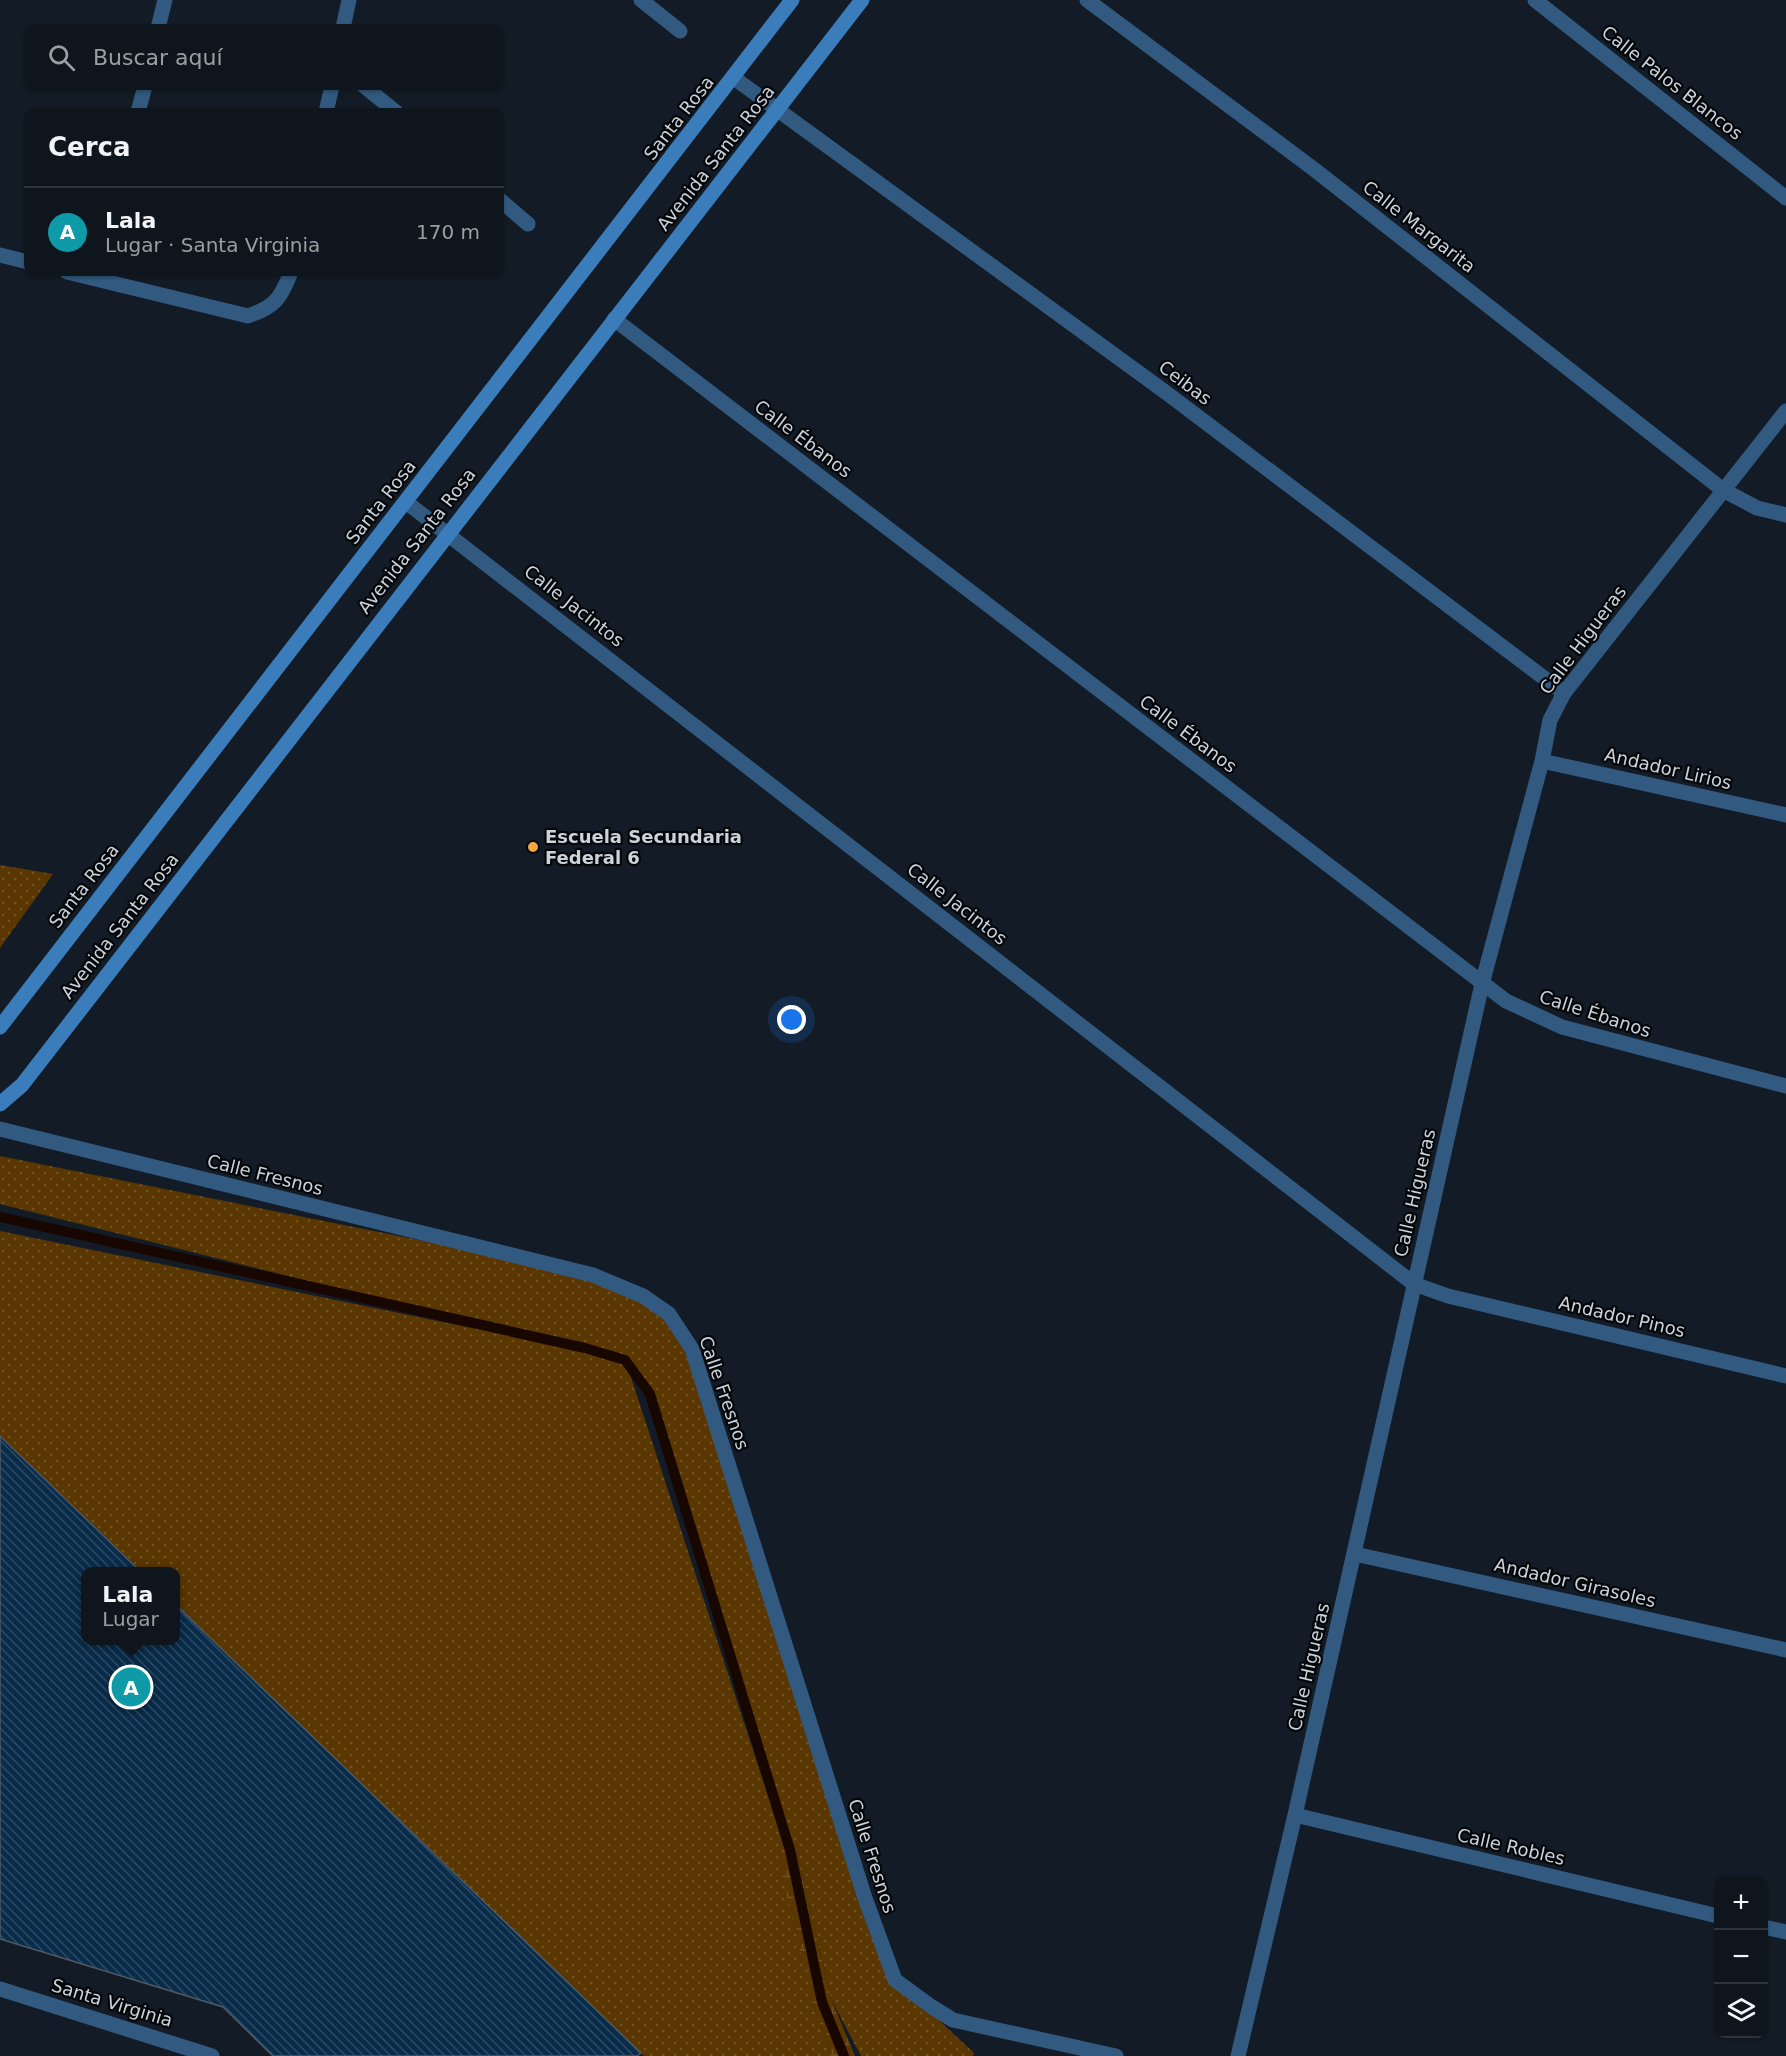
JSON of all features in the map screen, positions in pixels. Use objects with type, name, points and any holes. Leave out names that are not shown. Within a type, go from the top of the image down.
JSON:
[{"type":"main road","name":"Santa Rosa","points":[[0,1027],[792,0]]},
{"type":"main road","name":"Avenida Santa Rosa","points":[[0,1104],[22,1084],[614,319],[779,111],[862,0]]},
{"type":"street","points":[[159,24],[165,0]]},
{"type":"street","points":[[344,24],[349,0]]},
{"type":"street","points":[[641,0],[680,31]]},
{"type":"street","name":"Calle Margarita","points":[[1087,0],[1314,170],[1724,490],[1757,508],[1786,515]]},
{"type":"street","name":"Calle Palos Blancos","points":[[1535,0],[1786,198]]},
{"type":"street","name":"Ceibas","points":[[734,78],[1168,394],[1564,693]]},
{"type":"street","points":[[139,108],[144,90]]},
{"type":"street","points":[[327,108],[331,90]]},
{"type":"street","points":[[369,90],[391,108]]},
{"type":"street","points":[[504,203],[528,224]]},
{"type":"street","points":[[0,255],[24,261]]},
{"type":"street","points":[[83,276],[248,316],[269,309],[283,292],[289,276]]},
{"type":"street","name":"Calle Ébanos","points":[[614,319],[1482,984],[1530,1014],[1562,1027],[1786,1086]]},
{"type":"street","name":"Calle Higueras","points":[[1238,2056],[1355,1554],[1482,984],[1542,761],[1550,720],[1564,693],[1786,411]]},
{"type":"street","name":"Calle Jacintos","points":[[406,502],[1414,1284],[1448,1296]]},
{"type":"street","name":"Andador Lirios","points":[[1542,761],[1786,815]]},
{"type":"street","name":"Calle Fresnos","points":[[0,1129],[593,1275],[643,1296],[669,1314],[692,1349],[865,1898],[895,1980],[953,2020],[1116,2056]]},
{"type":"street","name":"Andador Pinos","points":[[1448,1296],[1786,1377]]},
{"type":"street","name":"Andador Girasoles","points":[[1355,1554],[1786,1650]]},
{"type":"street","name":"Calle Robles","points":[[1295,1815],[1714,1915]]},
{"type":"street","points":[[1768,1928],[1786,1932]]},
{"type":"street","name":"Santa Virginia","points":[[0,1989],[212,2056]]},
{"type":"green space","points":[[0,865],[53,874],[0,948]]},
{"type":"green space","points":[[0,1156],[593,1275],[643,1296],[692,1349],[895,1979],[974,2053],[973,2056],[861,2056],[832,2001],[797,1856],[650,1394],[626,1362],[788,1857],[813,2004],[831,2056],[644,2056],[180,1609],[180,1567],[137,1567],[0,1436],[0,1231],[604,1355],[0,1204]]},
{"type":"green space","points":[[797,1856],[832,2001],[855,2056],[831,2056],[813,2004],[778,1859]]},
{"type":"building","points":[[0,1436],[136,1567],[81,1567],[81,1645],[180,1645],[180,1609],[641,2053],[637,2056],[273,2056],[223,2007],[0,1939]]},
{"type":"waterway","points":[[0,1217],[585,1348],[625,1360],[650,1394],[790,1850],[822,2002],[844,2056]]},
{"type":"place","name":"Escuela Secundaria Federal 6","points":[[533,847]]},
{"type":"place","name":"Lala","points":[[131,1687]]}]
